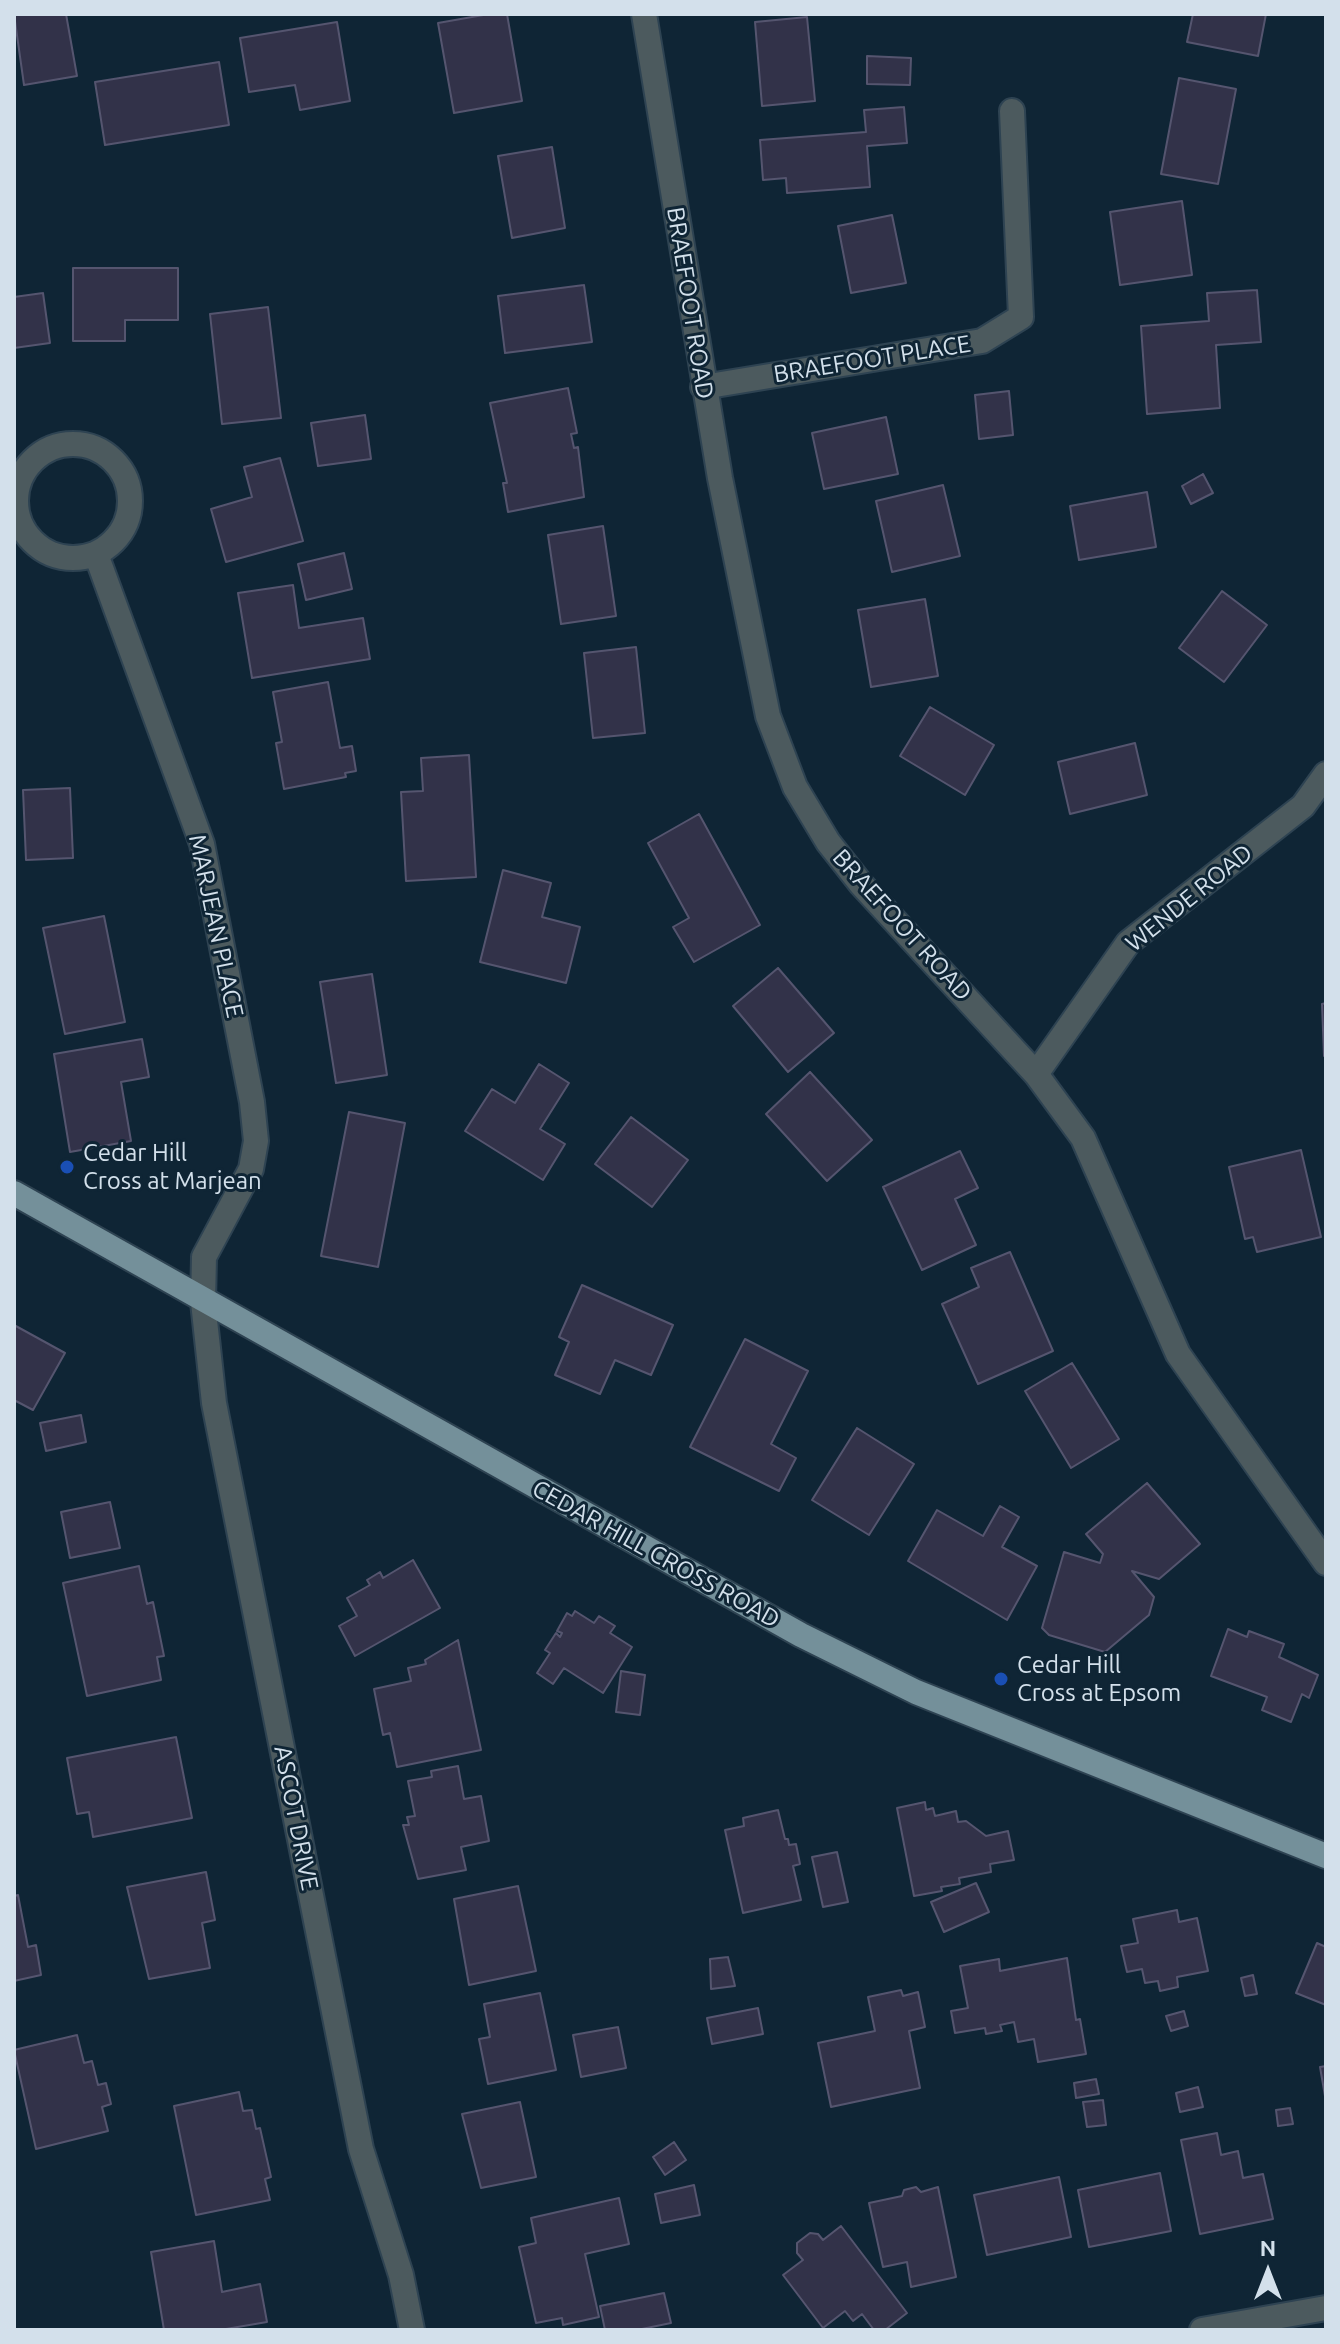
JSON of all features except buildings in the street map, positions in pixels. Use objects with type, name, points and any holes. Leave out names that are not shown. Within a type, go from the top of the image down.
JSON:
[{"type":"main road","name":"CEDAR HILL CROSS ROAD","points":[[14,1193],[203,1302],[801,1635],[916,1692],[1326,1856]]},
{"type":"street","name":"BRAEFOOT ROAD","points":[[644,14],[703,387],[768,716],[795,787],[828,842],[861,884],[1036,1074],[1083,1138],[1178,1354],[1326,1563]]},
{"type":"street","name":"BRAEFOOT PLACE","points":[[703,387],[982,341],[1021,317],[1012,111]]},
{"type":"street","points":[[66,444],[84,445],[115,462],[125,477],[130,495],[122,530],[111,544],[96,554],[77,558],[57,556],[39,548],[25,534],[17,516],[15,497],[20,478],[31,462],[47,450],[66,444]]},
{"type":"street","name":"MARJEAN PLACE","points":[[96,554],[202,844],[252,1102],[256,1141],[251,1169],[204,1257],[203,1302]]},
{"type":"street","name":"WENDE ROAD","points":[[1036,1074],[1128,943],[1303,806],[1326,774]]},
{"type":"street","name":"ASCOT DRIVE","points":[[203,1302],[214,1403],[361,2149],[401,2275],[412,2330]]},
{"type":"street","points":[[1202,2330],[1326,2308]]},
{"type":"place","name":"Cedar Hill Cross at Marjean","points":[[67,1167]]},
{"type":"place","name":"Cedar Hill Cross at Epsom","points":[[1001,1679]]}]
